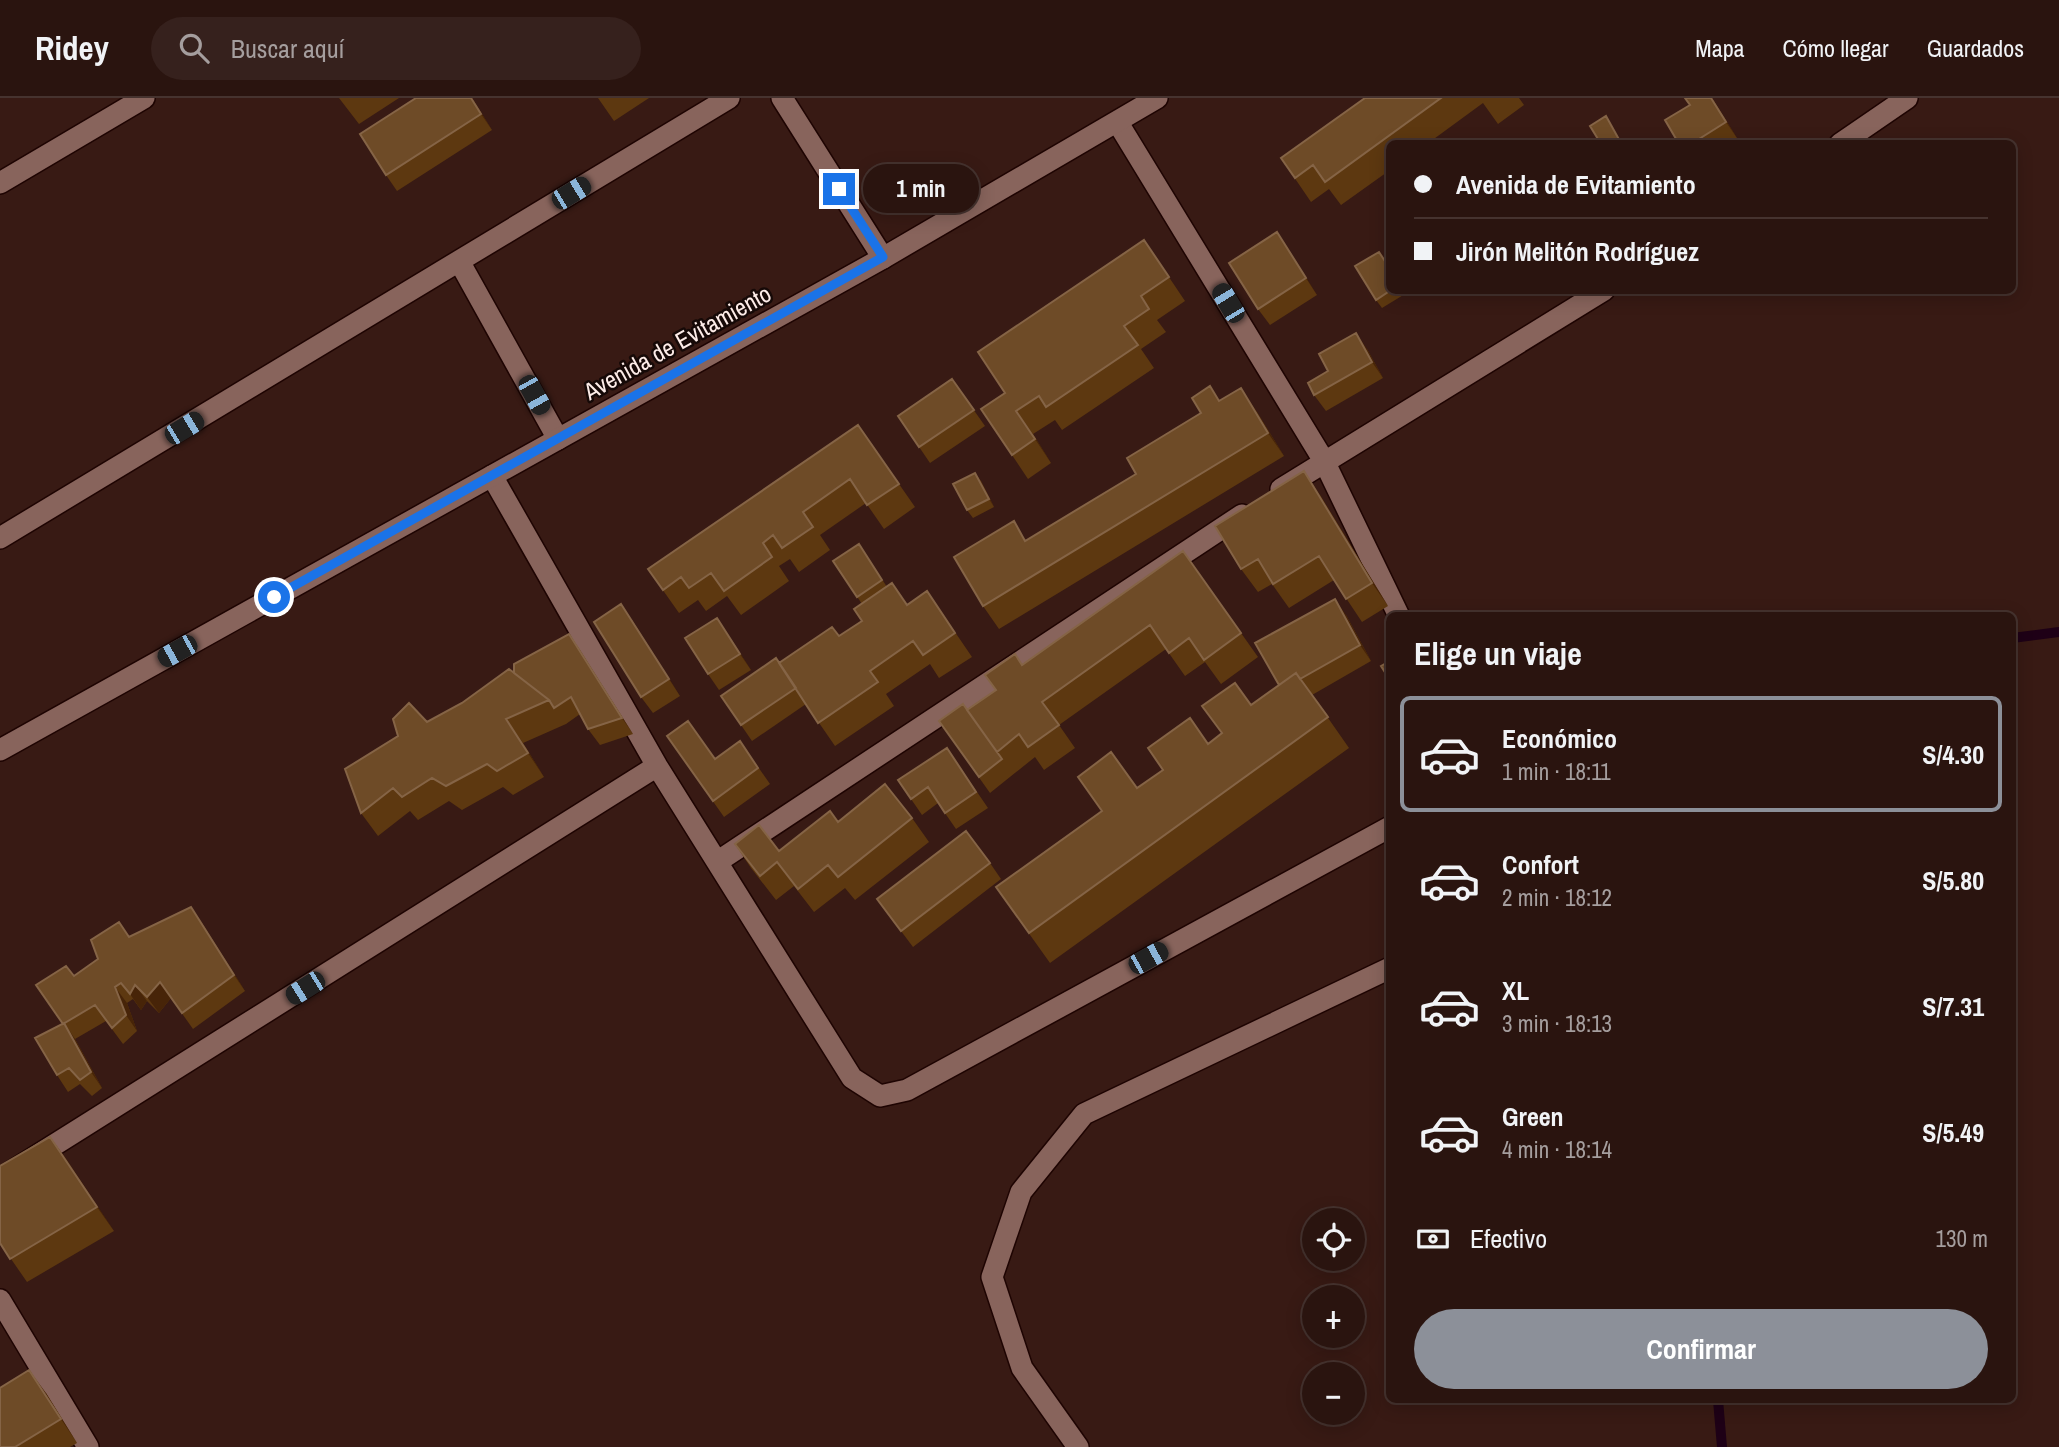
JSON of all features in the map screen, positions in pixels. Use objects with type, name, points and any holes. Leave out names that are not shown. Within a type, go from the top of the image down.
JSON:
[{"type":"street","points":[[0,183],[144,98]]},
{"type":"street","points":[[0,538],[729,98]]},
{"type":"street","points":[[782,98],[883,257]]},
{"type":"street","name":"Avenida de Evitamiento","points":[[0,750],[883,257],[1157,98]]},
{"type":"street","points":[[1846,140],[1908,98]]},
{"type":"street","points":[[1118,123],[1324,461],[1397,612]]},
{"type":"street","points":[[459,261],[558,439]]},
{"type":"street","points":[[717,862],[1324,461],[1597,294]]},
{"type":"street","points":[[492,476],[657,766],[852,1079],[880,1096],[907,1090],[1386,829]]},
{"type":"street","points":[[0,1179],[657,766]]},
{"type":"street","points":[[1077,1447],[1022,1368],[992,1277],[1021,1192],[1084,1114],[1386,970]]},
{"type":"street","points":[[0,1300],[88,1447]]},
{"type":"building","points":[[416,98],[471,98],[481,114],[386,175],[360,134]]},
{"type":"building","points":[[1365,98],[1441,98],[1325,182],[1313,165],[1295,178],[1281,158]]},
{"type":"building","points":[[1685,98],[1711,98],[1726,122],[1697,140],[1677,140],[1665,120],[1690,105]]},
{"type":"building","points":[[1606,116],[1619,140],[1599,140],[1590,126]]},
{"type":"building","points":[[1277,232],[1306,278],[1258,309],[1229,263]]},
{"type":"building","points":[[1144,240],[1169,277],[1141,296],[1149,309],[1124,326],[1138,345],[1046,407],[1039,396],[1016,411],[1035,439],[1012,455],[981,409],[1005,393],[978,352]]},
{"type":"building","points":[[1379,252],[1386,263],[1386,293],[1376,300],[1355,266]]},
{"type":"building","points":[[1356,333],[1372,362],[1314,395],[1308,383],[1328,371],[1319,354]]},
{"type":"building","points":[[952,379],[974,410],[919,447],[898,416]]},
{"type":"building","points":[[1210,386],[1219,401],[1241,388],[1268,433],[983,606],[954,557],[1014,521],[1025,541],[1136,474],[1127,458],[1201,413],[1192,398]]},
{"type":"building","points":[[858,425],[899,484],[867,505],[850,479],[803,512],[813,527],[782,548],[773,535],[763,543],[772,557],[724,591],[711,573],[689,588],[681,577],[663,590],[648,569]]},
{"type":"building","points":[[1304,471],[1372,583],[1346,599],[1319,556],[1273,584],[1258,559],[1241,569],[1215,526]]},
{"type":"building","points":[[975,473],[989,499],[967,510],[953,484]]},
{"type":"building","points":[[859,544],[882,580],[857,597],[833,561]]},
{"type":"building","points":[[1183,551],[1241,633],[1204,660],[1189,638],[1169,653],[1150,625],[1042,702],[1059,725],[1028,747],[1019,734],[997,752],[967,710],[996,690],[985,675],[1015,654],[1022,665]]},
{"type":"building","points":[[892,583],[907,605],[927,591],[955,633],[923,655],[913,641],[870,671],[878,682],[818,723],[779,663],[832,627],[839,636],[862,621],[854,609]]},
{"type":"building","points":[[1335,599],[1360,645],[1300,679],[1296,673],[1279,685],[1255,643]]},
{"type":"building","points":[[621,604],[669,679],[641,697],[594,622]]},
{"type":"building","points":[[717,618],[740,654],[708,674],[685,638]]},
{"type":"building","points":[[569,634],[622,718],[588,729],[571,697],[554,708],[549,700],[514,673],[514,664]]},
{"type":"building","points":[[776,658],[796,688],[741,725],[721,696]]},
{"type":"building","points":[[509,669],[549,700],[506,719],[528,753],[497,771],[487,764],[446,786],[432,778],[402,797],[393,788],[361,813],[345,769],[398,736],[393,719],[409,703],[427,722],[462,703]]},
{"type":"building","points":[[1296,673],[1328,717],[1029,933],[996,887],[1102,811],[1078,777],[1111,752],[1137,788],[1163,770],[1148,748],[1190,718],[1208,744],[1222,733],[1202,706],[1235,683],[1251,705]]},
{"type":"building","points":[[963,704],[1002,759],[979,777],[939,721]]},
{"type":"building","points":[[688,721],[715,759],[740,741],[758,768],[713,801],[667,736]]},
{"type":"building","points":[[947,748],[976,792],[945,813],[928,787],[911,799],[898,780]]},
{"type":"building","points":[[885,784],[912,818],[838,877],[828,865],[798,889],[777,862],[760,876],[735,844],[759,825],[779,851],[830,811],[838,822]]},
{"type":"building","points":[[966,831],[990,863],[901,931],[877,899]]},
{"type":"building","points":[[191,907],[234,975],[182,1013],[160,982],[147,997],[135,985],[130,994],[121,983],[115,987],[126,1015],[112,1028],[95,1005],[63,1024],[36,985],[66,966],[74,976],[98,959],[91,940],[119,922],[129,937]]},
{"type":"building","points":[[64,1023],[91,1072],[80,1080],[69,1068],[57,1075],[35,1038]]},
{"type":"building","points":[[50,1137],[97,1207],[10,1259],[0,1243],[0,1166]]},
{"type":"building","points":[[29,1370],[61,1419],[15,1447],[0,1447],[0,1388]]},
{"type":"waterway","points":[[2016,637],[2059,632]]},
{"type":"waterway","points":[[1718,1403],[1722,1447]]},
{"type":"route","points":[[274,597],[883,257],[839,189]]}]
